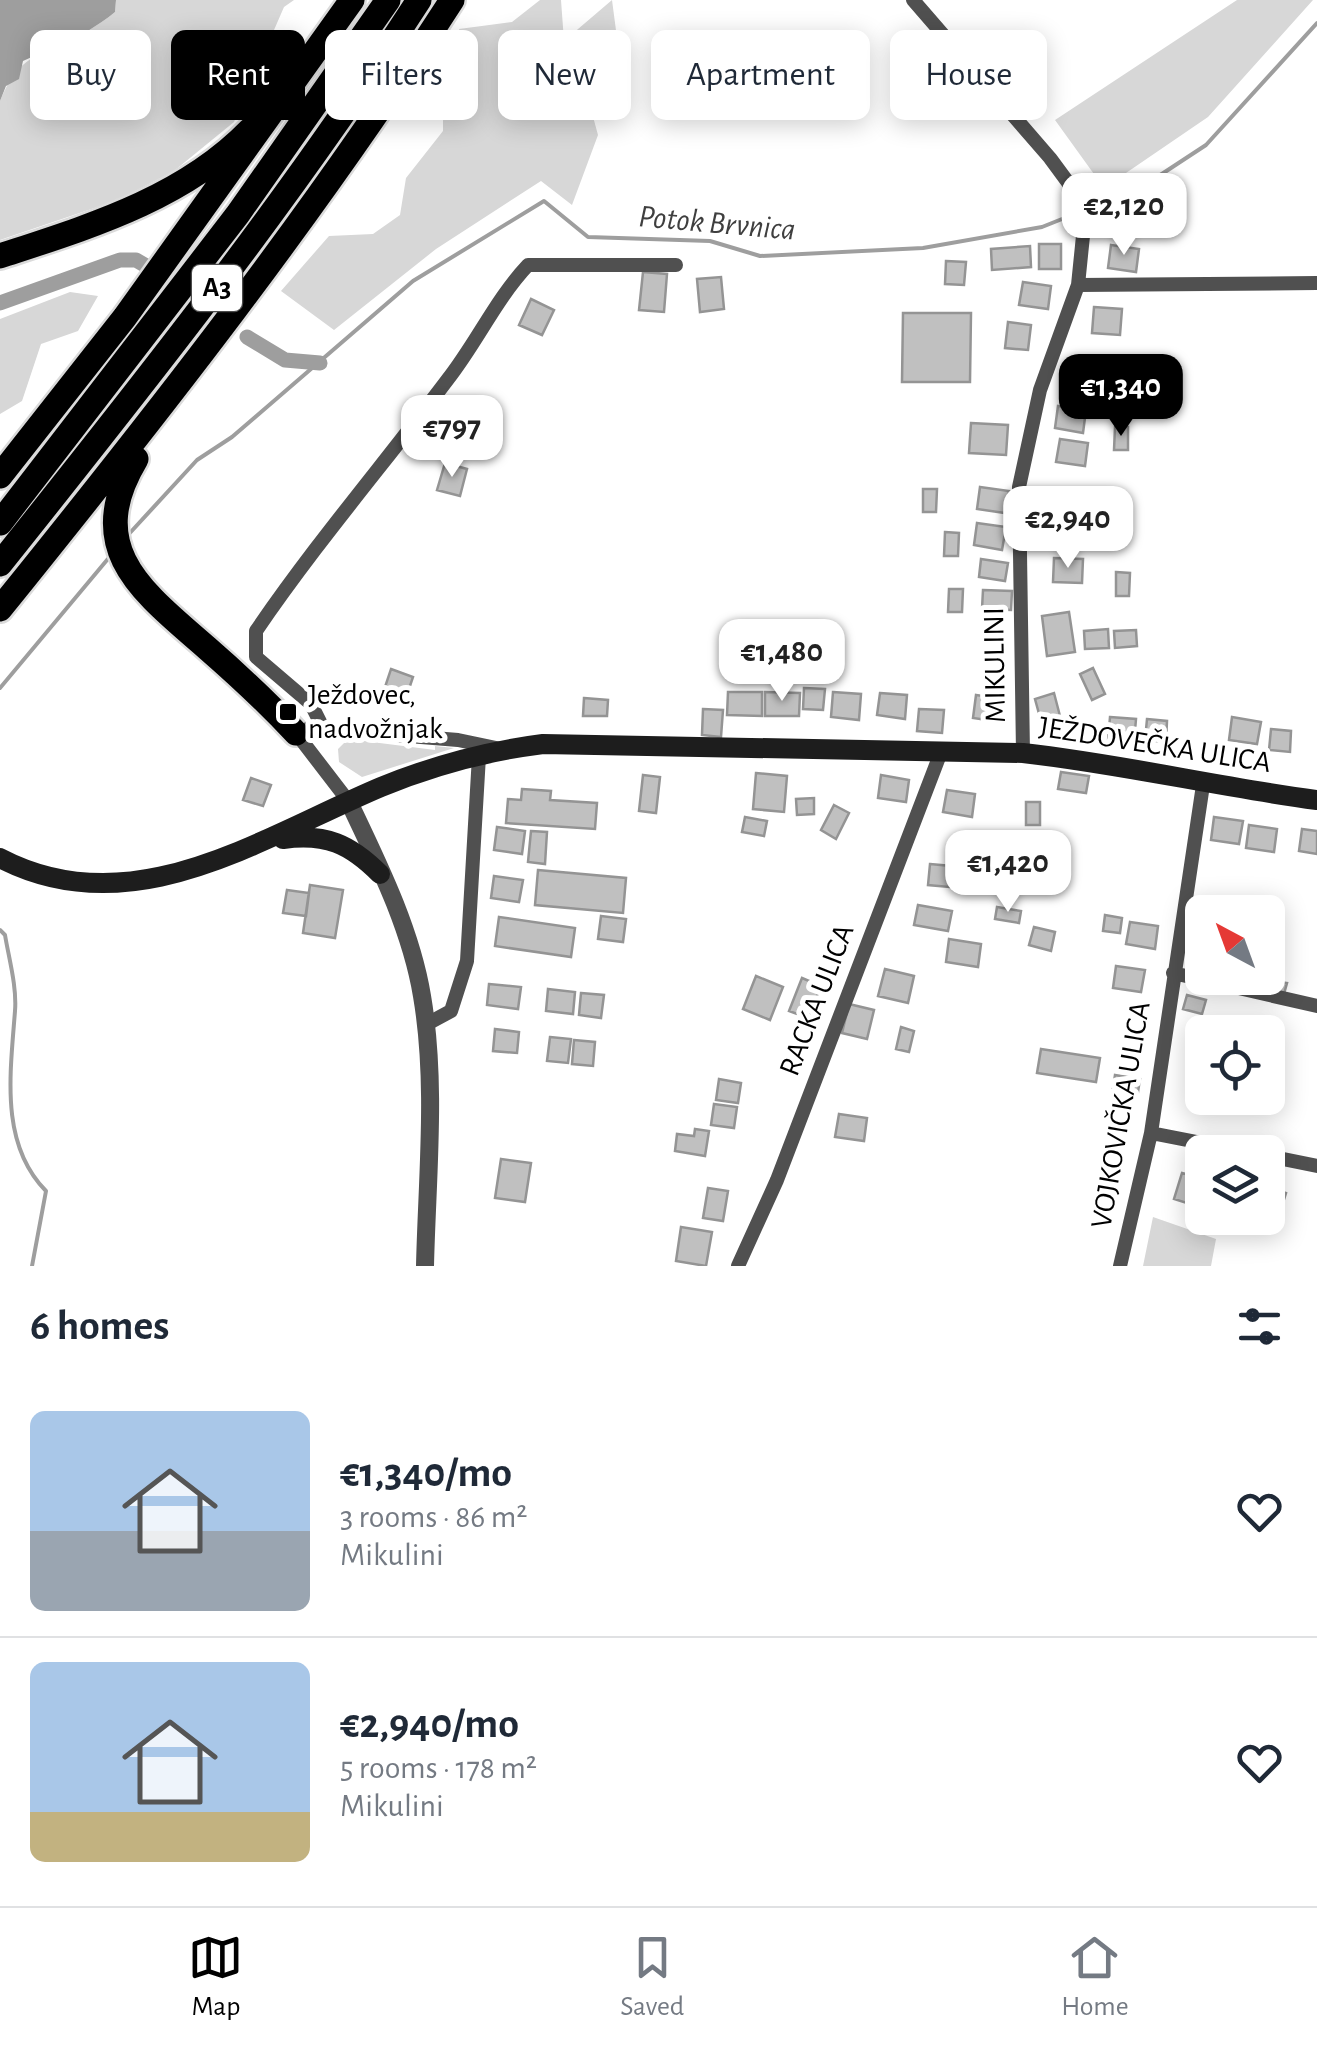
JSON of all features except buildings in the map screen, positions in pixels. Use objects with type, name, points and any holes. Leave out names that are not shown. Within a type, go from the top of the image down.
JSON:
[{"type":"highway","points":[[0,476],[125,317],[352,0]]},
{"type":"highway","name":"A3","points":[[0,523],[238,214],[388,0]]},
{"type":"highway","name":"A3","points":[[0,564],[170,350],[328,136],[419,0]]},
{"type":"highway","points":[[0,609],[173,394],[328,182],[452,0]]},
{"type":"highway","points":[[0,256],[102,222],[208,166],[246,134],[310,63]]},
{"type":"highway","points":[[173,394],[166,418],[117,494],[114,524],[126,567],[153,601],[296,733]]},
{"type":"main road","name":"JEŽDOVEČKA ULICA","points":[[0,858],[26,872],[58,879],[130,883],[204,867],[407,778],[504,750],[584,742],[1023,754],[1094,761],[1203,785],[1317,800]]},
{"type":"main road","points":[[262,843],[330,838],[352,849],[380,874]]},
{"type":"street","name":"MIKULINI","points":[[913,0],[1078,196],[1084,226],[1078,285],[1040,390],[1019,486],[1023,754]]},
{"type":"street","points":[[324,730],[311,704],[256,657],[256,631],[353,497],[450,377],[510,285],[528,265],[676,265]]},
{"type":"street","points":[[1078,285],[1317,283]]},
{"type":"street","name":"JEŽDOVEČKA ULICA","points":[[296,733],[324,730],[458,740],[504,750]]},
{"type":"street","points":[[296,733],[349,802],[414,960],[425,1026],[428,1088],[425,1266]]},
{"type":"street","name":"RACKA ULICA","points":[[738,1266],[777,1180],[941,752]]},
{"type":"street","points":[[425,1026],[451,1011],[466,961],[479,756]]},
{"type":"street","name":"VOJKOVIČKA ULICA","points":[[1120,1266],[1151,1133],[1203,785]]},
{"type":"street","name":"VOJKOVIČKA ULICA","points":[[1173,973],[1317,1006]]},
{"type":"street","points":[[1151,1133],[1185,1140]]},
{"type":"street","points":[[1285,1159],[1317,1166]]},
{"type":"shaded area","points":[[0,0],[116,0],[115,12],[89,30],[30,30],[30,58],[23,61],[19,79],[6,86],[0,101]]},
{"type":"shaded area","points":[[116,0],[294,0],[284,7],[274,30],[171,30],[171,120],[235,120],[174,171],[118,200],[0,240],[0,101],[24,64],[30,60],[30,120],[151,120],[151,30],[89,30],[115,12]]},
{"type":"shaded area","points":[[540,0],[561,0],[563,30],[498,30],[498,120],[594,120],[598,135],[572,205],[541,181],[436,249],[334,330],[281,291],[329,236],[373,234],[400,215],[406,178],[443,131],[443,120],[478,120],[478,30],[459,29],[512,22]]},
{"type":"shaded area","points":[[612,0],[616,30],[577,30]]},
{"type":"shaded area","points":[[1237,0],[1313,0],[1208,117],[1104,188],[1055,120]]},
{"type":"shaded area","points":[[70,292],[98,296],[78,331],[41,344],[22,401],[0,414],[0,319]]},
{"type":"shaded area","points":[[348,739],[435,750],[435,746],[454,748],[362,777],[339,762],[338,749]]},
{"type":"shaded area","points":[[1153,1217],[1185,1228],[1185,1235],[1216,1239],[1211,1266],[1143,1266]]},
{"type":"waterway","name":"Potok Brvnica","points":[[128,535],[197,460],[232,437],[413,281],[544,201],[588,237],[710,241],[760,256],[923,248],[1042,227],[1142,187],[1206,145],[1317,23]]},
{"type":"waterway","points":[[0,303],[120,260],[136,260],[148,267]]},
{"type":"waterway","points":[[247,337],[285,360],[320,363]]},
{"type":"waterway","name":"Potok Brvnica","points":[[0,688],[112,554]]},
{"type":"waterway","points":[[0,930],[5,935],[15,992],[10,1084],[15,1131],[31,1172],[46,1191],[32,1266]]},
{"type":"place","name":"Ježdovec, nadvožnjak","points":[[288,712]]}]
